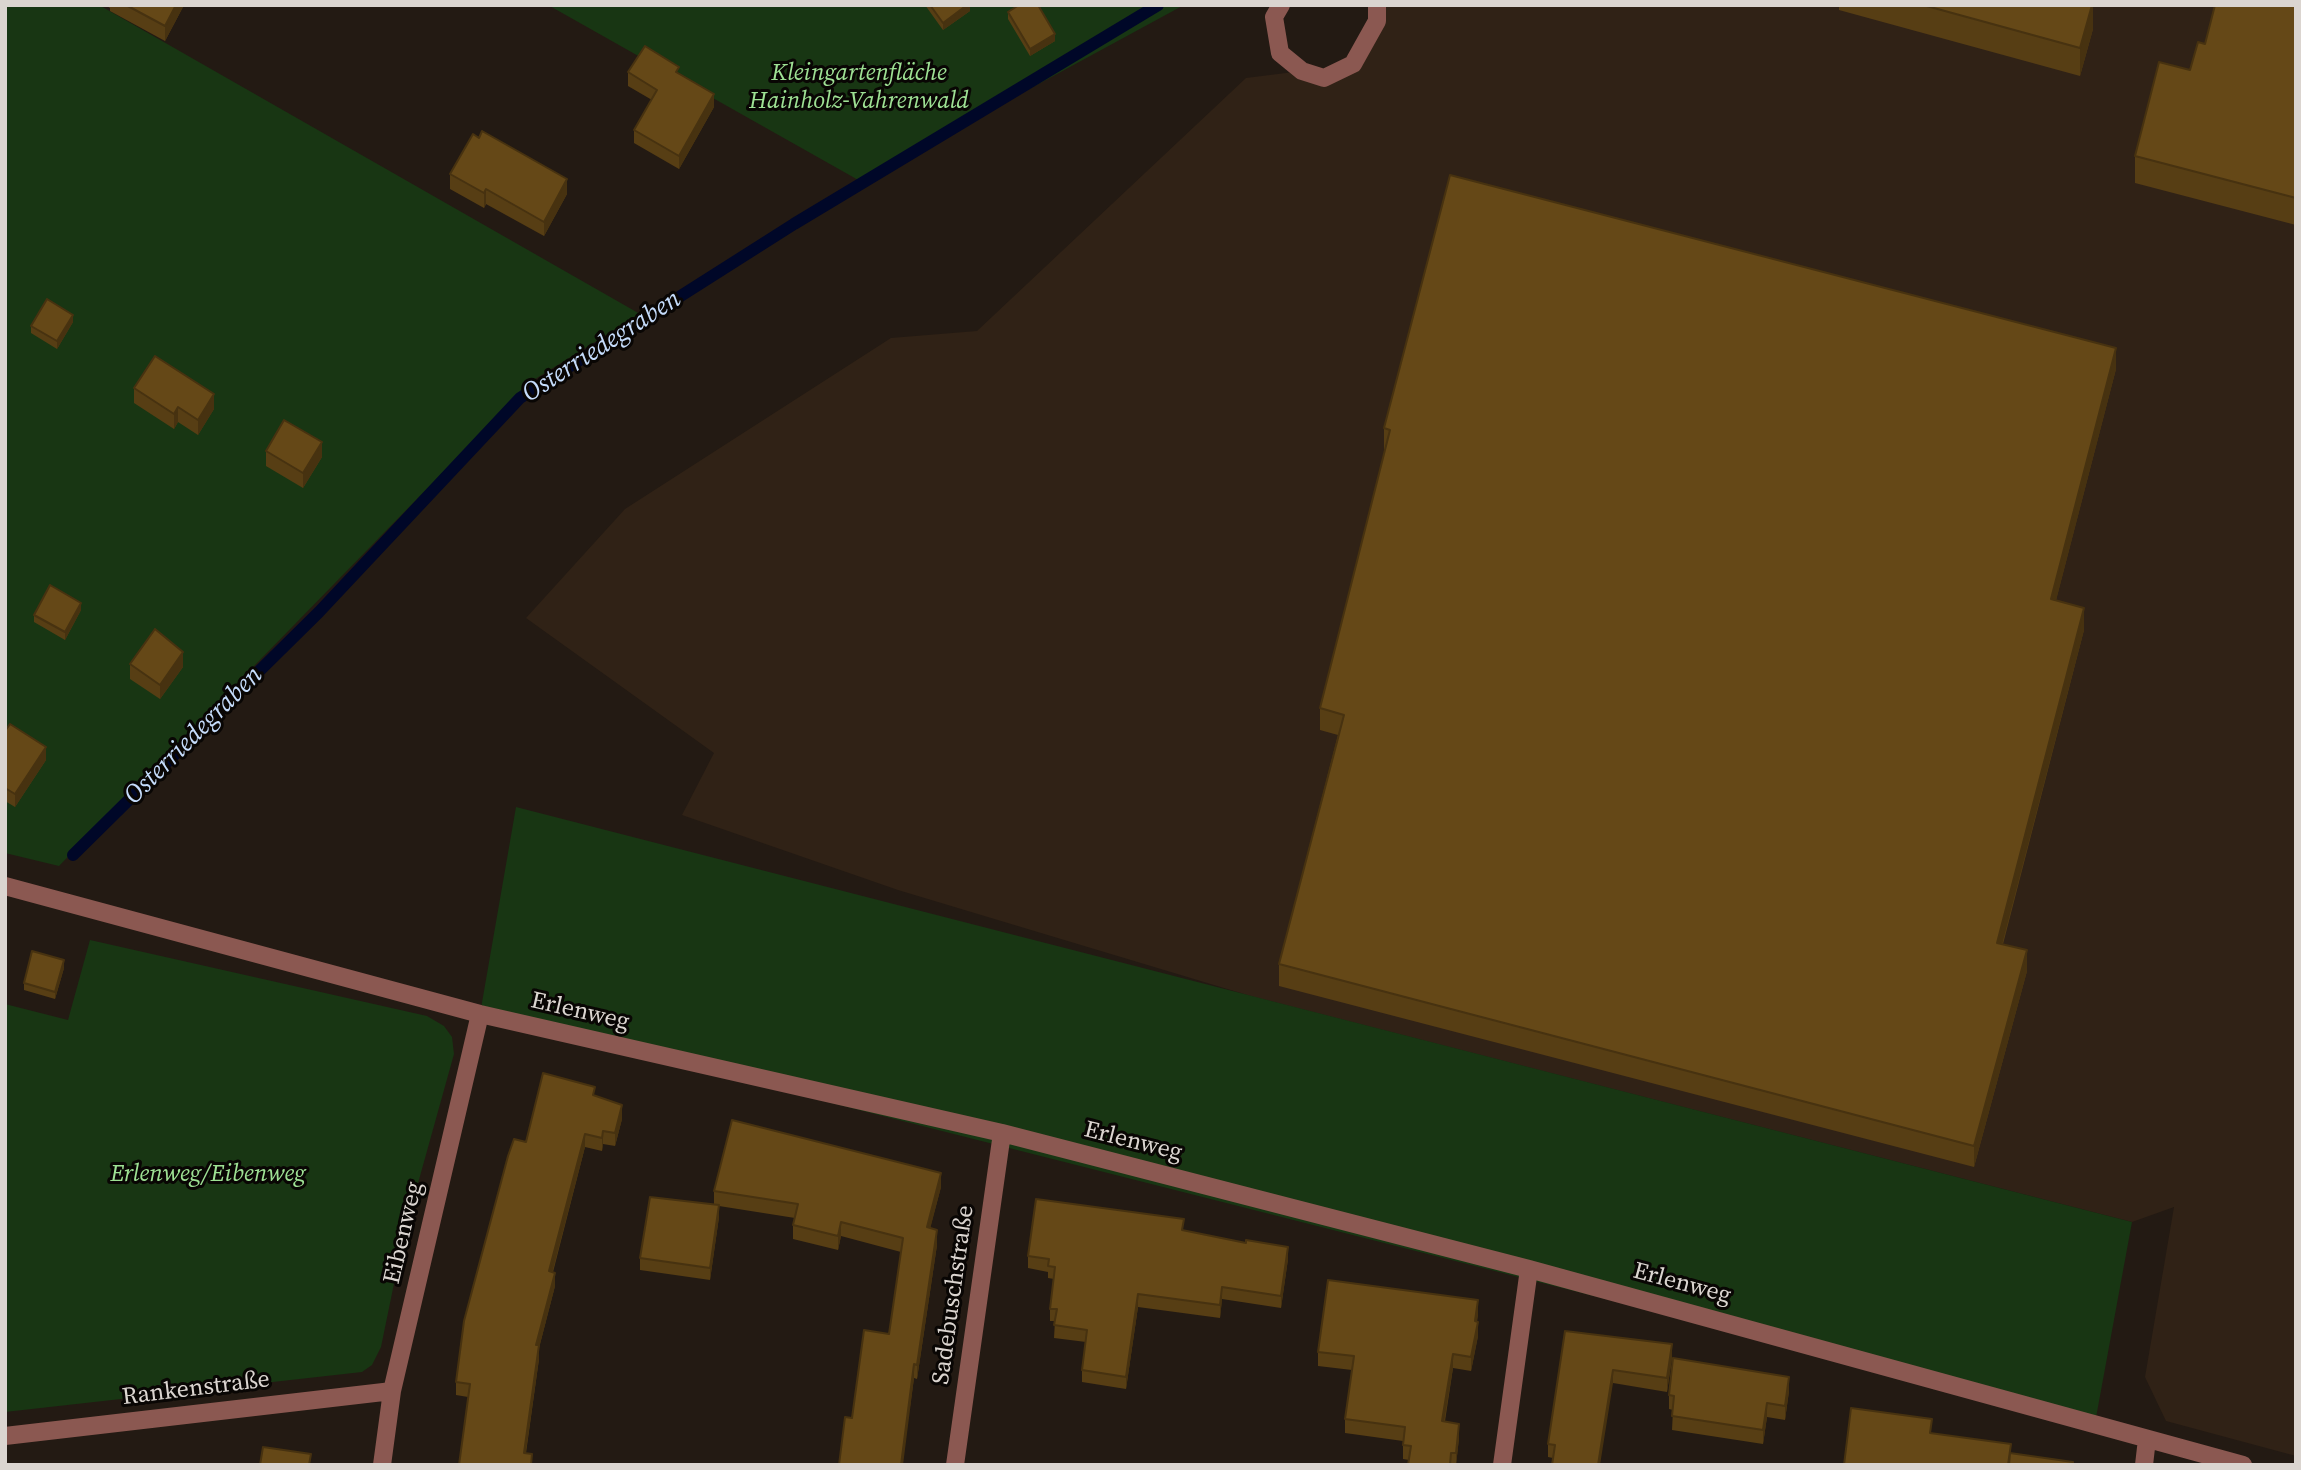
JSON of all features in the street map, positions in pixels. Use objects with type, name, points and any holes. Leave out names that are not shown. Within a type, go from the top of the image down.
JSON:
[{"type":"street","points":[[1281,5],[1274,17],[1280,53],[1302,71],[1324,78],[1353,64],[1377,21],[1377,5]]},
{"type":"street","name":"Erlenweg","points":[[5,886],[480,1014],[1002,1133],[1529,1269],[2243,1465]]},
{"type":"street","name":"Eibenweg","points":[[382,1465],[392,1391],[480,1014]]},
{"type":"street","name":"Sadebuschstraße","points":[[955,1465],[1002,1133]]},
{"type":"street","points":[[1502,1465],[1529,1269]]},
{"type":"street","name":"Rankenstraße","points":[[5,1436],[392,1391]]},
{"type":"street","points":[[2144,1465],[2147,1439]]},
{"type":"shaded area","points":[[1377,5],[2296,5],[2296,1456],[2166,1421],[2145,1377],[2174,1207],[2132,1222],[1254,997],[898,890],[682,815],[714,753],[526,618],[625,509],[891,338],[977,331],[1246,78],[1302,71],[1324,77],[1353,64]]},
{"type":"green space","points":[[5,5],[99,5],[640,314],[532,381],[59,866],[5,853]]},
{"type":"green space","name":"Kleingartenfläche Hainholz-Vahrenwald","points":[[548,5],[1184,5],[860,181]]},
{"type":"green space","points":[[516,807],[2132,1222],[2095,1423],[480,1014]]},
{"type":"green space","name":"Erlenweg/Eibenweg","points":[[90,940],[427,1016],[444,1026],[452,1037],[454,1054],[405,1230],[381,1347],[372,1365],[362,1372],[5,1412],[5,1004],[68,1020]]},
{"type":"building","points":[[126,5],[176,5],[165,26]]},
{"type":"building","points":[[930,5],[967,5],[943,23]]},
{"type":"building","points":[[1019,5],[1038,5],[1055,34],[1030,49],[1008,12]]},
{"type":"building","points":[[1923,5],[2092,5],[2080,48]]},
{"type":"building","points":[[2215,5],[2296,5],[2296,198],[2135,156],[2159,62],[2190,70],[2198,42],[2205,44]]},
{"type":"building","points":[[645,46],[679,67],[676,72],[714,94],[679,156],[634,130],[657,90],[628,72]]},
{"type":"building","points":[[482,131],[567,179],[544,222],[486,189],[484,193],[450,174],[473,134],[479,138]]},
{"type":"building","points":[[1450,175],[2116,348],[2051,599],[2084,608],[1997,943],[2027,950],[1974,1146],[1279,964],[1344,715],[1320,708],[1390,430],[1384,428]]},
{"type":"building","points":[[47,299],[73,315],[57,341],[31,326]]},
{"type":"building","points":[[155,356],[214,394],[198,420],[178,407],[174,414],[134,388]]},
{"type":"building","points":[[284,420],[322,442],[303,473],[266,451]]},
{"type":"building","points":[[50,585],[81,603],[65,632],[34,615]]},
{"type":"building","points":[[155,629],[183,652],[160,685],[130,664]]},
{"type":"building","points":[[10,724],[46,747],[15,794],[5,788],[5,731]]},
{"type":"building","points":[[32,951],[64,960],[55,992],[24,983]]},
{"type":"building","points":[[543,1073],[595,1087],[593,1095],[622,1105],[615,1133],[603,1131],[602,1138],[585,1134],[549,1271],[555,1273],[536,1345],[539,1345],[524,1453],[532,1454],[531,1465],[459,1465],[470,1384],[456,1382],[464,1321],[508,1156],[514,1139],[526,1142]]},
{"type":"building","points":[[732,1120],[941,1173],[927,1227],[937,1230],[917,1365],[914,1364],[901,1465],[839,1465],[845,1417],[852,1418],[864,1330],[889,1334],[903,1238],[841,1222],[838,1236],[793,1225],[798,1204],[714,1191]]},
{"type":"building","points":[[650,1197],[719,1205],[710,1268],[640,1258]]},
{"type":"building","points":[[1036,1199],[1184,1219],[1182,1230],[1246,1243],[1246,1240],[1288,1247],[1281,1296],[1222,1287],[1220,1305],[1138,1294],[1126,1377],[1082,1370],[1087,1330],[1054,1325],[1057,1309],[1050,1309],[1055,1267],[1048,1266],[1049,1259],[1028,1256]]},
{"type":"building","points":[[1328,1280],[1478,1300],[1475,1321],[1478,1322],[1471,1357],[1453,1354],[1442,1421],[1459,1424],[1456,1453],[1451,1453],[1450,1465],[1408,1465],[1411,1446],[1403,1445],[1405,1427],[1345,1419],[1354,1356],[1318,1352]]},
{"type":"building","points":[[1565,1331],[1672,1344],[1667,1378],[1613,1370],[1598,1465],[1552,1465],[1555,1445],[1548,1444]]},
{"type":"building","points":[[1673,1358],[1789,1377],[1785,1406],[1767,1403],[1763,1430],[1672,1416],[1674,1396],[1669,1395]]},
{"type":"building","points":[[1851,1408],[1932,1419],[1930,1433],[2011,1444],[2008,1465],[1844,1465]]},
{"type":"building","points":[[263,1447],[311,1454],[309,1465],[260,1465]]},
{"type":"building","points":[[2010,1453],[2073,1462],[2073,1465],[2009,1465]]},
{"type":"waterway","name":"Osterriedegraben","points":[[73,855],[319,612],[520,398],[794,224],[1158,5]]}]
